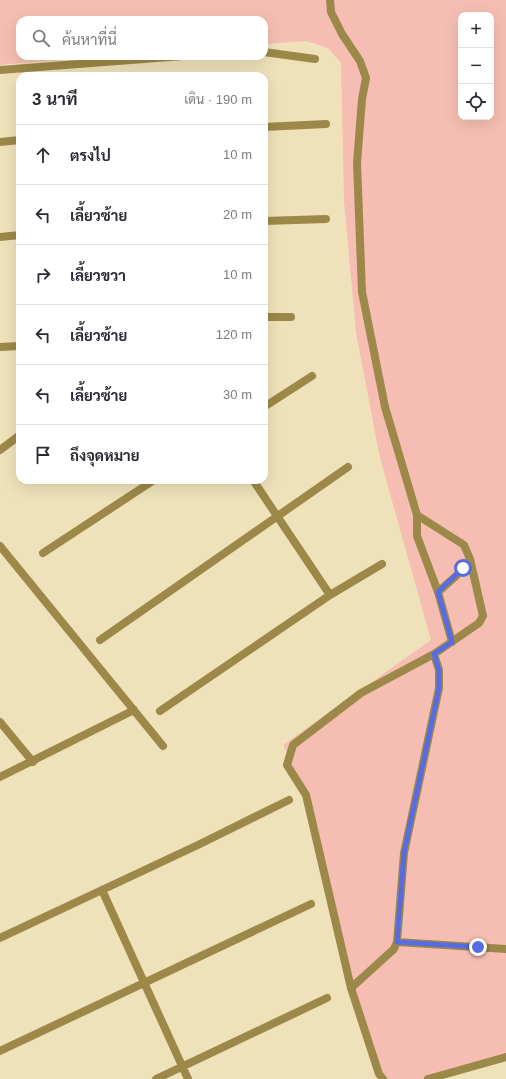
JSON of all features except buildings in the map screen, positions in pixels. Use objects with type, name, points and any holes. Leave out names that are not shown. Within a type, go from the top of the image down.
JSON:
[{"type":"street","points":[[330,0],[331,12],[342,34],[360,61],[366,78],[362,99],[357,163],[362,292],[385,407],[417,515],[417,536],[438,592],[452,642]]},
{"type":"street","points":[[268,53],[315,59]]},
{"type":"street","points":[[0,70],[131,60]]},
{"type":"street","points":[[268,127],[326,124]]},
{"type":"street","points":[[0,142],[16,140]]},
{"type":"street","points":[[268,221],[326,219]]},
{"type":"street","points":[[0,237],[16,235]]},
{"type":"street","points":[[268,317],[291,317]]},
{"type":"street","points":[[0,347],[16,346]]},
{"type":"street","points":[[268,405],[312,376]]},
{"type":"street","points":[[0,450],[16,438]]},
{"type":"street","points":[[100,640],[348,467]]},
{"type":"street","points":[[43,553],[148,484]]},
{"type":"street","points":[[256,484],[330,595]]},
{"type":"street","points":[[383,1079],[377,1067],[350,988],[306,795],[287,765],[293,745],[361,693],[434,654],[479,623],[483,616],[470,559],[464,545],[417,515]]},
{"type":"street","points":[[0,546],[163,746]]},
{"type":"street","points":[[438,592],[456,576],[470,559]]},
{"type":"street","points":[[160,712],[330,595],[382,564]]},
{"type":"street","points":[[350,988],[394,949],[397,942],[404,853],[439,688],[439,670],[434,654]]},
{"type":"street","points":[[0,777],[33,762],[134,710]]},
{"type":"street","points":[[0,722],[33,762]]},
{"type":"street","points":[[0,938],[289,800]]},
{"type":"street","points":[[102,890],[188,1079]]},
{"type":"street","points":[[0,1051],[311,904]]},
{"type":"street","points":[[397,942],[506,949]]},
{"type":"street","points":[[156,1079],[327,998]]},
{"type":"street","points":[[428,1079],[506,1057]]},
{"type":"shaded area","points":[[0,0],[506,0],[506,1061],[424,1079],[382,1079],[344,965],[306,795],[283,745],[431,640],[380,458],[356,333],[344,201],[341,63],[328,48],[306,41],[268,44],[268,16],[16,16],[16,60],[62,60],[0,65]]},
{"type":"route","points":[[463,568],[438,592],[444,619],[452,642],[434,654],[439,670],[439,688],[404,853],[397,942],[478,947]]}]
